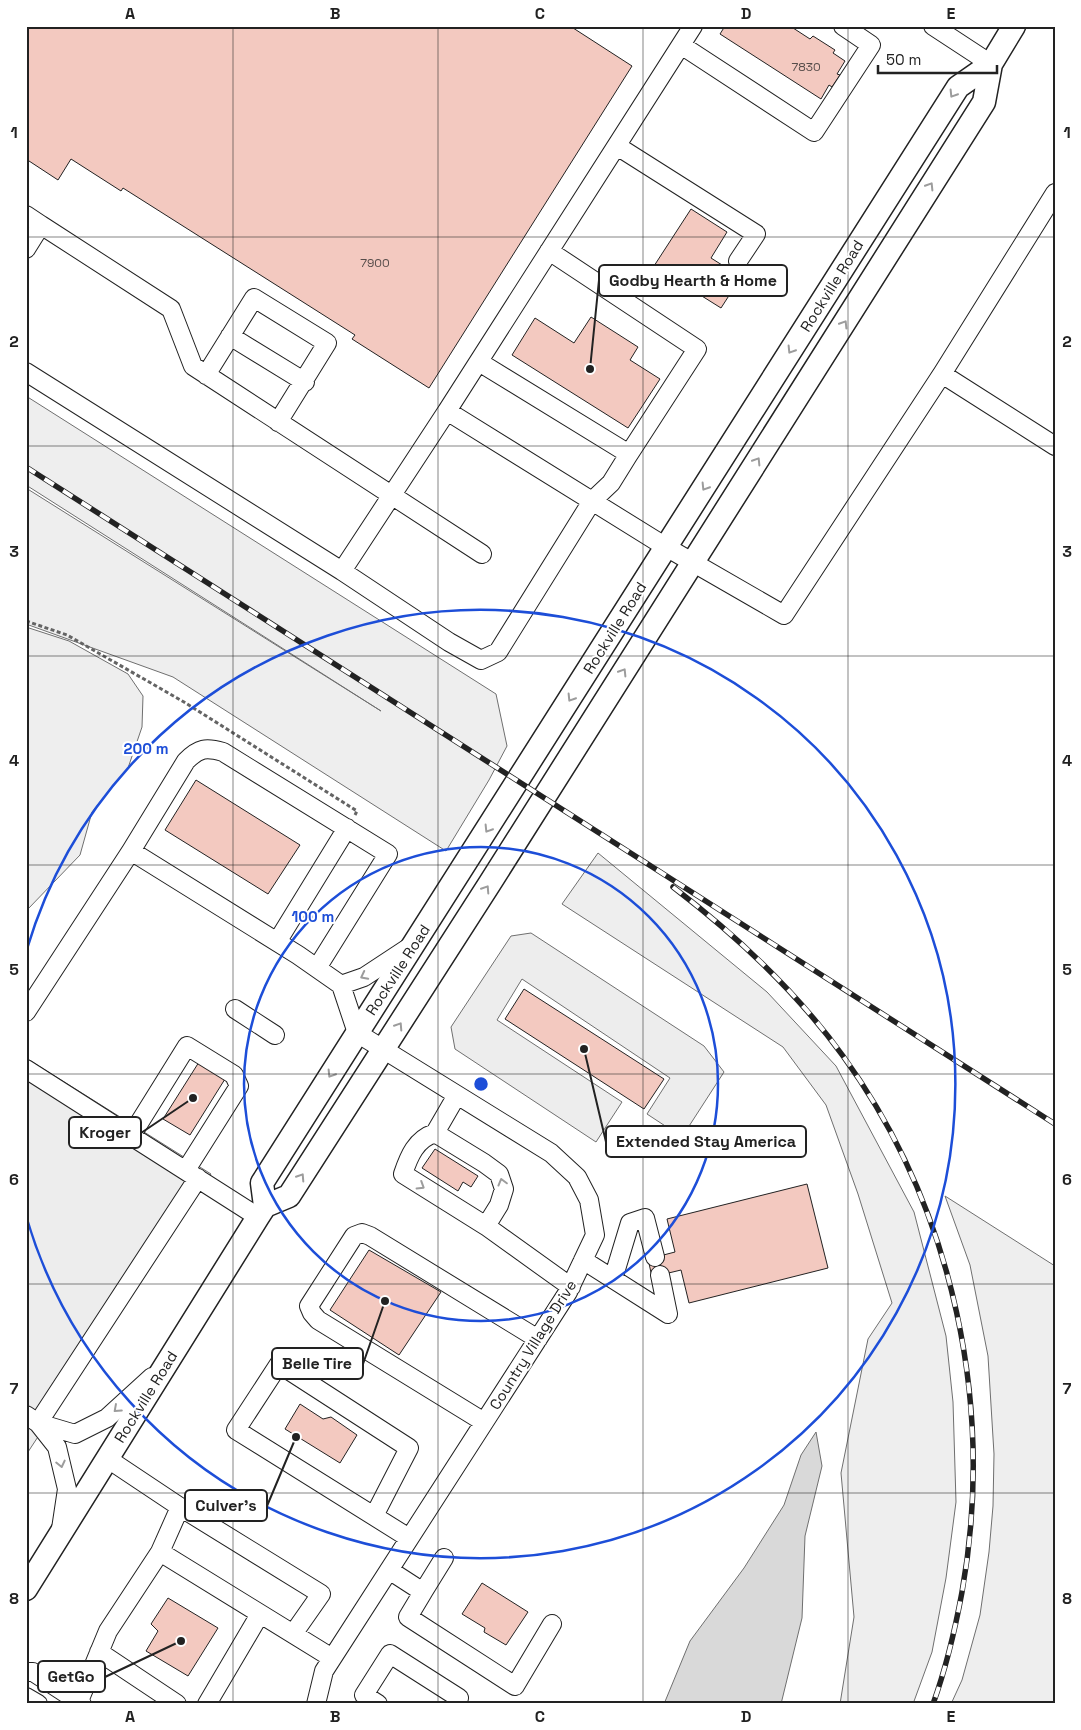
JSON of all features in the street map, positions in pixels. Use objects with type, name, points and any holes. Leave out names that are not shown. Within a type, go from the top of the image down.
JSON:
[{"type":"main road","name":"Rockville Road","points":[[26,1589],[261,1211],[262,1183],[958,87],[990,64],[1014,26]]},
{"type":"main road","name":"Rockville Road","points":[[261,1211],[289,1196],[383,1050],[984,102],[990,64]]},
{"type":"street","points":[[342,571],[480,362],[694,26]]},
{"type":"street","points":[[682,45],[814,132],[871,44],[843,26]]},
{"type":"street","points":[[932,26],[990,64]]},
{"type":"street","points":[[617,146],[756,234],[738,261]]},
{"type":"street","points":[[447,411],[666,547],[784,615],[942,374],[1055,193]]},
{"type":"street","points":[[26,215],[170,309],[193,366],[482,554]]},
{"type":"street","points":[[26,249],[42,225]]},
{"type":"street","points":[[26,372],[342,571],[449,642],[481,660],[498,652],[592,501],[611,483],[697,349],[550,251]]},
{"type":"street","points":[[206,375],[254,298],[327,344],[278,422]]},
{"type":"street","points":[[230,336],[304,382]]},
{"type":"street","points":[[480,362],[629,454]]},
{"type":"street","points":[[942,374],[1055,446]]},
{"type":"street","points":[[26,1012],[186,761],[203,749],[223,752],[388,854],[317,968]]},
{"type":"street","points":[[277,942],[347,828]]},
{"type":"street","points":[[130,851],[277,942],[341,985],[358,1033]]},
{"type":"street","points":[[341,985],[364,976],[414,944]]},
{"type":"street","points":[[235,1009],[275,1035]]},
{"type":"street","name":"Country Village Drive","points":[[316,1704],[324,1671],[538,1339],[570,1287],[595,1235],[589,1200],[577,1177],[551,1153],[358,1033]]},
{"type":"street","points":[[32,1419],[192,1174],[239,1086],[234,1075],[187,1046],[131,1136]]},
{"type":"street","points":[[26,1069],[192,1174],[261,1211]]},
{"type":"street","points":[[456,1095],[435,1133],[424,1136],[409,1155],[403,1174],[486,1226],[570,1287]]},
{"type":"street","points":[[435,1133],[500,1174],[504,1189],[499,1205],[486,1226]]},
{"type":"street","points":[[613,1279],[630,1223],[645,1218],[655,1257]]},
{"type":"street","points":[[484,1422],[318,1320],[312,1313],[309,1306],[354,1236],[362,1233],[370,1236],[538,1339]]},
{"type":"street","points":[[583,1260],[668,1314],[660,1275]]},
{"type":"street","points":[[32,1419],[75,1434],[107,1418],[166,1364]]},
{"type":"street","points":[[374,1516],[409,1448],[279,1364],[236,1430],[374,1516],[410,1538]]},
{"type":"street","points":[[32,1419],[57,1447],[67,1489],[60,1535]]},
{"type":"street","points":[[108,1459],[180,1507],[321,1594],[293,1634]]},
{"type":"street","points":[[26,1672],[33,1672],[80,1703],[108,1631],[160,1552],[180,1507]]},
{"type":"street","points":[[160,1552],[332,1658]]},
{"type":"street","points":[[444,1558],[408,1617],[515,1686],[552,1624]]},
{"type":"street","points":[[389,1570],[423,1592]]},
{"type":"street","points":[[207,1704],[260,1614]]},
{"type":"street","points":[[99,1652],[177,1704]]},
{"type":"street","points":[[378,1704],[364,1695],[390,1654],[461,1702]]},
{"type":"street","points":[[26,1697],[38,1704]]},
{"type":"path","points":[[26,621],[67,635],[167,692],[357,811],[347,828]]},
{"type":"shaded area","points":[[26,396],[496,694],[507,746],[489,780],[446,851],[173,677],[26,624],[26,488],[381,711],[26,485]]},
{"type":"shaded area","points":[[26,627],[69,641],[128,674],[143,696],[142,727],[128,768],[92,812],[80,855],[28,909],[26,909]]},
{"type":"shaded area","points":[[598,853],[767,992],[836,1066],[914,1212],[946,1336],[953,1402],[956,1502],[946,1578],[932,1652],[913,1704],[840,1704],[854,1617],[841,1473],[868,1339],[892,1303],[858,1194],[826,1105],[783,1047],[562,904]]},
{"type":"shaded area","points":[[531,933],[704,1046],[724,1072],[682,1137],[647,1114],[670,1078],[522,979],[497,1020],[622,1102],[596,1142],[455,1049],[451,1027],[511,936]]},
{"type":"shaded area","points":[[26,1058],[211,1174],[26,1455]]},
{"type":"shaded area","points":[[945,1196],[1055,1266],[1055,1704],[951,1704],[962,1680],[980,1615],[993,1506],[994,1454],[988,1356],[970,1265]]},
{"type":"shaded area","points":[[816,1432],[822,1466],[805,1536],[802,1618],[781,1704],[664,1704],[690,1641],[744,1568],[784,1505],[801,1455]]},
{"type":"building","points":[[26,26],[570,26],[632,66],[429,388],[352,339],[355,335],[123,188],[121,191],[71,159],[58,180],[26,159]]},
{"type":"building","points":[[725,26],[790,26],[810,39],[813,36],[835,50],[833,53],[845,61],[837,74],[840,75],[832,87],[829,85],[821,99],[720,34]]},
{"type":"building","points":[[691,209],[727,232],[711,258],[741,277],[721,308],[654,266]]},
{"type":"building","points":[[591,317],[638,347],[630,360],[660,379],[628,428],[512,355],[535,318],[574,343]]},
{"type":"building","points":[[196,780],[300,845],[268,894],[165,830]]},
{"type":"building","points":[[524,989],[664,1079],[644,1109],[505,1019]]},
{"type":"building","points":[[199,1062],[225,1079],[190,1135],[163,1119]]},
{"type":"building","points":[[435,1149],[478,1176],[471,1187],[463,1182],[458,1191],[422,1168]]},
{"type":"building","points":[[807,1184],[828,1268],[689,1303],[681,1270],[652,1277],[648,1259],[675,1252],[667,1219]]},
{"type":"building","points":[[369,1250],[441,1292],[399,1355],[330,1310]]},
{"type":"building","points":[[300,1404],[323,1419],[331,1417],[357,1435],[340,1463],[285,1429]]},
{"type":"building","points":[[482,1583],[528,1612],[506,1645],[484,1632],[485,1628],[462,1614]]},
{"type":"building","points":[[168,1598],[218,1628],[188,1676],[146,1651],[158,1631],[151,1624]]},
{"type":"railway","points":[[26,467],[1055,1124]]},
{"type":"railway","points":[[673,887],[743,945],[806,1009],[843,1056],[881,1115],[913,1178],[938,1244],[956,1312],[968,1381],[973,1452],[971,1522],[962,1592],[950,1649],[933,1704]]},
{"type":"place","name":"Godby Hearth & Home","points":[[590,369]]},
{"type":"place","name":"Extended Stay America","points":[[584,1049]]},
{"type":"place","name":"Kroger","points":[[193,1098]]},
{"type":"place","name":"Belle Tire","points":[[385,1301]]},
{"type":"place","name":"Culver's","points":[[296,1437]]},
{"type":"place","name":"GetGo","points":[[181,1641]]}]
